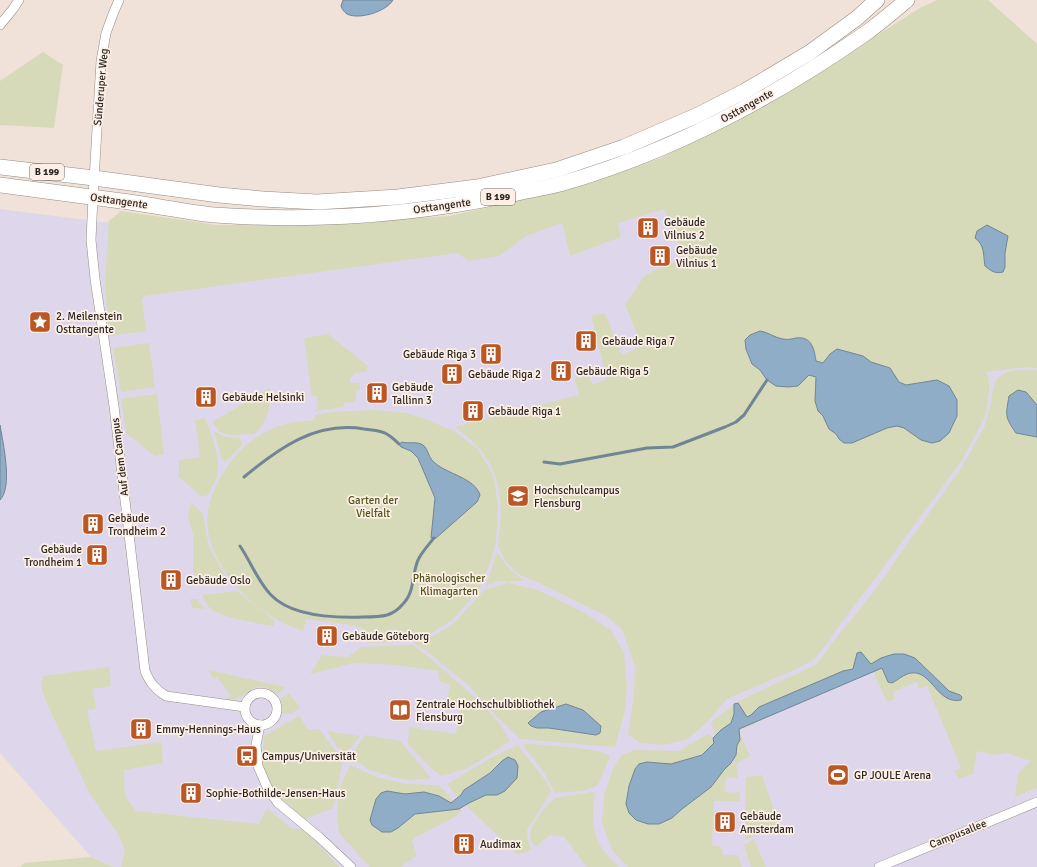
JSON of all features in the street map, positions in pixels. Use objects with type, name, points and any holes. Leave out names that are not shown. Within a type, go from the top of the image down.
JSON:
[{"type":"main road","name":"Osttangente","points":[[0,167],[219,195],[317,202],[398,197],[477,187],[556,170],[630,144],[698,115],[745,91],[809,53],[857,18],[877,0]]},
{"type":"main road","name":"Osttangente","points":[[0,185],[213,215],[262,217],[399,213],[479,201],[559,184],[627,161],[704,129],[750,105],[816,66],[867,32],[907,0]]},
{"type":"street","points":[[0,25],[19,0]]},
{"type":"street","name":"Sünderuper Weg","points":[[94,178],[101,61],[106,33],[119,0]]},
{"type":"street","name":"Auf dem Campus","points":[[94,178],[91,240],[95,280],[115,413],[145,670],[149,681],[156,690],[166,696],[245,707]]},
{"type":"street","points":[[262,693],[269,695],[273,699],[277,710],[274,718],[270,722],[260,725],[251,722],[247,718],[245,707],[247,700],[251,696],[262,693]]},
{"type":"street","points":[[260,725],[256,745],[258,766],[267,787],[278,803],[319,837],[351,867]]},
{"type":"street","name":"Campusallee","points":[[879,867],[1037,802]]},
{"type":"shaded area","name":"Hochschulcampus Flensburg","points":[[988,0],[1037,44],[1037,867],[113,867],[91,857],[0,753],[0,209],[229,238],[396,237],[571,204]]},
{"type":"green space","points":[[937,0],[988,0],[1037,44],[1037,368],[1026,367],[985,372],[989,378],[986,414],[962,460],[815,659],[794,670],[727,699],[707,722],[688,739],[664,745],[640,743],[628,734],[634,695],[635,667],[622,629],[606,616],[518,574],[506,562],[498,546],[501,517],[497,481],[490,464],[481,450],[455,427],[579,395],[575,379],[589,376],[593,385],[607,379],[591,316],[605,313],[622,355],[642,346],[625,305],[645,275],[685,258],[664,209],[618,223],[621,237],[570,256],[562,223],[526,236],[499,256],[469,261],[457,253],[145,296],[142,299],[146,331],[109,336],[105,281],[109,221],[121,211],[216,225],[322,224],[449,216],[513,202],[598,180],[661,158],[789,91],[920,8]]},
{"type":"green space","points":[[43,52],[63,65],[54,128],[0,125],[0,81]]},
{"type":"green space","points":[[328,334],[368,366],[366,372],[355,373],[350,379],[350,383],[360,383],[360,390],[357,391],[355,402],[344,403],[344,407],[315,411],[314,409],[318,409],[317,396],[312,397],[304,338]]},
{"type":"green space","points":[[149,343],[155,387],[121,392],[113,348]]},
{"type":"green space","points":[[1020,370],[1037,370],[1037,788],[1015,797],[1018,773],[1031,761],[1006,753],[997,755],[977,751],[973,774],[959,779],[954,771],[961,768],[927,686],[919,689],[917,682],[893,692],[895,699],[887,702],[873,672],[781,711],[739,731],[750,756],[736,765],[738,778],[726,777],[725,792],[737,793],[740,790],[740,801],[714,801],[712,845],[721,847],[723,855],[738,855],[742,867],[628,867],[612,850],[602,823],[604,795],[613,769],[622,755],[635,750],[678,751],[708,734],[713,738],[731,763],[736,764],[715,735],[711,722],[741,700],[817,664],[872,594],[961,468],[984,428],[991,403],[989,401],[991,402],[993,388],[996,381],[1004,374],[1009,372]]},
{"type":"green space","points":[[270,388],[268,413],[260,429],[255,434],[230,435],[220,432],[212,422]]},
{"type":"green space","points":[[157,394],[164,454],[155,456],[126,433],[121,399]]},
{"type":"green space","points":[[376,410],[407,413],[422,418],[454,431],[478,449],[494,477],[498,507],[496,543],[489,566],[478,591],[452,620],[430,634],[402,642],[367,643],[365,629],[351,625],[306,619],[303,631],[281,622],[252,602],[229,578],[213,549],[208,533],[207,518],[211,499],[222,475],[237,454],[261,434],[290,423],[314,420],[315,415],[331,412]]},
{"type":"green space","points":[[205,418],[217,455],[218,471],[217,477],[209,494],[202,497],[179,477],[179,460],[200,457],[195,420]]},
{"type":"green space","points":[[214,431],[226,437],[239,438],[243,444],[226,461],[222,460]]},
{"type":"green space","points":[[191,502],[203,514],[209,547],[229,582],[198,585],[193,569],[193,534],[188,516]]},
{"type":"green space","points":[[497,552],[507,566],[524,581],[498,581],[486,586]]},
{"type":"green space","points":[[508,583],[538,590],[581,611],[611,630],[624,653],[627,685],[625,710],[615,747],[520,739],[496,716],[468,685],[425,650],[413,643],[435,635],[454,623],[484,590]]},
{"type":"green space","points":[[237,591],[274,620],[274,626],[231,618],[216,612],[210,608],[202,595]]},
{"type":"green space","points":[[190,599],[197,599],[205,609],[192,608]]},
{"type":"green space","points":[[413,645],[430,658],[479,702],[493,716],[510,741],[468,768],[442,776],[434,771],[408,744],[409,727],[456,734],[461,704],[447,702],[450,684],[440,682],[438,671],[396,665],[354,663],[310,674],[322,655],[348,657],[361,647]]},
{"type":"green space","points":[[109,667],[111,686],[93,689],[96,709],[87,710],[96,751],[161,742],[163,763],[124,770],[125,796],[136,811],[259,824],[267,808],[292,829],[304,829],[339,867],[121,867],[125,851],[118,834],[90,794],[46,702],[41,685],[43,676]]},
{"type":"green space","points":[[208,670],[285,687],[278,694],[269,689],[257,687],[238,698],[226,700],[231,696],[217,677],[214,679]]},
{"type":"green space","points":[[289,693],[300,707],[291,714],[283,713],[281,699]]},
{"type":"green space","points":[[299,716],[308,729],[319,729],[343,761],[333,808],[305,819],[277,795],[269,781],[262,762],[264,736]]},
{"type":"green space","points":[[327,731],[360,736],[347,753],[338,748]]},
{"type":"green space","points":[[365,735],[400,741],[431,778],[411,780],[397,778],[369,770],[352,758],[357,746]]},
{"type":"green space","points":[[528,744],[584,749],[605,753],[610,756],[598,785],[594,788],[583,791],[555,793],[545,774],[523,745]]},
{"type":"green space","points":[[518,745],[546,781],[551,792],[527,830],[528,842],[532,849],[524,853],[517,854],[456,796],[447,784],[493,757]]},
{"type":"green space","points":[[350,765],[379,778],[408,784],[438,785],[462,811],[453,818],[416,837],[412,841],[417,856],[400,867],[370,867],[339,833],[337,819],[339,790]]},
{"type":"green space","points":[[762,775],[779,825],[745,840],[746,777]]},
{"type":"green space","points":[[592,792],[595,794],[593,816],[597,838],[600,845],[609,857],[619,867],[587,867],[564,837],[550,835],[535,847],[531,841],[530,834],[535,821],[555,798]]},
{"type":"green space","points":[[754,839],[766,867],[751,867],[744,845]]},
{"type":"green space","points":[[91,857],[113,867],[20,867],[24,863]]},
{"type":"water","points":[[343,0],[393,0],[384,8],[372,14],[352,16],[347,14],[341,6]]},
{"type":"water","points":[[987,225],[1008,236],[1005,253],[1005,267],[1003,272],[993,272],[985,266],[982,247],[975,238],[977,231]]},
{"type":"water","points":[[760,331],[783,339],[806,339],[813,348],[816,361],[823,363],[830,354],[837,349],[863,356],[871,362],[890,368],[899,382],[906,385],[937,380],[949,386],[957,400],[957,416],[949,433],[940,441],[932,443],[921,440],[904,428],[897,426],[887,428],[852,443],[844,443],[829,429],[823,416],[818,411],[815,401],[816,377],[809,375],[798,386],[776,386],[767,380],[760,370],[752,364],[746,349],[745,340],[750,335]]},
{"type":"water","points":[[1018,390],[1026,392],[1037,405],[1037,437],[1016,433],[1009,423],[1007,412],[1009,396]]},
{"type":"water","points":[[0,425],[7,475],[4,494],[0,500]]},
{"type":"water","points":[[402,442],[418,443],[423,445],[435,463],[473,484],[480,495],[477,502],[436,538],[431,538],[435,498],[418,458],[411,451],[401,447],[399,444]]},
{"type":"water","points":[[861,652],[871,664],[881,658],[894,654],[904,654],[915,658],[949,691],[960,695],[962,697],[961,700],[953,700],[946,697],[924,677],[918,674],[911,673],[892,683],[888,682],[882,668],[739,729],[740,740],[737,745],[736,755],[731,763],[711,787],[672,818],[659,824],[648,824],[636,820],[629,813],[626,804],[629,786],[635,769],[639,764],[647,762],[671,764],[702,755],[714,743],[713,738],[731,723],[734,714],[734,704],[738,703],[747,717],[759,707],[843,671],[853,669],[857,653]]},
{"type":"water","points":[[566,704],[583,710],[601,726],[600,733],[596,735],[549,728],[537,728],[528,723],[541,712]]},
{"type":"water","points":[[508,757],[515,760],[518,766],[517,778],[505,791],[497,795],[486,795],[459,809],[415,814],[391,832],[382,832],[372,825],[370,820],[376,799],[381,793],[387,791],[405,794],[424,792],[439,796],[451,803],[461,795],[464,790],[490,773]]},
{"type":"waterway","points":[[544,462],[560,464],[647,448],[673,447],[736,422],[744,415],[767,380]]},
{"type":"waterway","points":[[244,477],[271,456],[299,439],[330,429],[346,428],[380,431],[391,436],[399,444]]},
{"type":"waterway","points":[[240,546],[266,590],[280,602],[290,607],[314,614],[340,617],[372,617],[384,616],[391,613],[399,608],[406,600],[411,588],[419,558],[434,538]]},
{"type":"place","name":"Gebäude Vilnius 2","points":[[648,228]]},
{"type":"place","name":"Gebäude Vilnius 1","points":[[660,256]]},
{"type":"place","name":"2. Meilenstein Osttangente","points":[[40,322]]},
{"type":"place","name":"Gebäude Riga 7","points":[[586,341]]},
{"type":"place","name":"Gebäude Riga 3","points":[[491,354]]},
{"type":"place","name":"Gebäude Riga 5","points":[[561,371]]},
{"type":"place","name":"Gebäude Riga 2","points":[[452,374]]},
{"type":"place","name":"Gebäude Tallinn 3","points":[[377,393]]},
{"type":"place","name":"Gebäude Helsinki","points":[[206,397]]},
{"type":"place","name":"Gebäude Riga 1","points":[[473,411]]},
{"type":"place","name":"Hochschulcampus Flensburg","points":[[518,496]]},
{"type":"place","name":"Gebäude Trondheim 2","points":[[93,524]]},
{"type":"place","name":"Gebäude Trondheim 1","points":[[97,555]]},
{"type":"place","name":"Gebäude Oslo","points":[[171,580]]},
{"type":"place","name":"Gebäude Göteborg","points":[[327,636]]},
{"type":"place","name":"Zentrale Hochschulbibliothek Flensburg","points":[[400,710]]},
{"type":"place","name":"Emmy-Hennings-Haus","points":[[141,729]]},
{"type":"place","name":"Campus/Universität","points":[[247,756]]},
{"type":"place","name":"GP JOULE Arena","points":[[838,775]]},
{"type":"place","name":"Sophie-Bothilde-Jensen-Haus","points":[[191,793]]},
{"type":"place","name":"Gebäude Amsterdam","points":[[725,822]]},
{"type":"place","name":"Audimax","points":[[464,844]]},
{"type":"park label","name":"Garten der Vielfalt","points":[[373,506]]},
{"type":"park label","name":"Phänologischer Klimagarten","points":[[449,584]]}]
